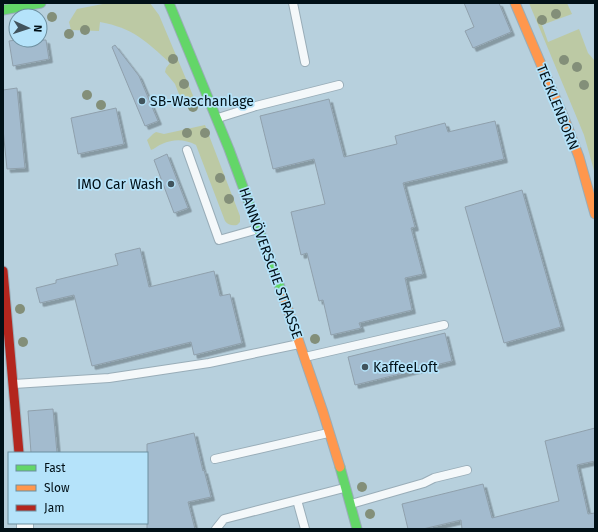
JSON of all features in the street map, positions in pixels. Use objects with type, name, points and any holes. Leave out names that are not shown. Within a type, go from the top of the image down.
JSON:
[{"type":"main road","points":[[3,10],[41,3]]},
{"type":"main road","name":"HANNÖVERSCHE STRASSE","points":[[169,3],[202,79],[300,343],[329,432],[357,529]]},
{"type":"main road","name":"TECKLENBORN","points":[[515,3],[566,123],[579,157],[595,212]]},
{"type":"main road","points":[[3,271],[19,452]]},
{"type":"lane","points":[[293,3],[305,62]]},
{"type":"lane","points":[[217,118],[256,106],[339,85]]},
{"type":"lane","points":[[187,150],[219,240],[258,229]]},
{"type":"lane","points":[[304,357],[444,326]]},
{"type":"lane","points":[[13,384],[109,378],[209,363],[300,343]]},
{"type":"lane","points":[[215,459],[329,432]]},
{"type":"lane","points":[[350,505],[424,483],[434,478],[467,470]]},
{"type":"lane","points":[[216,529],[224,519],[345,488]]},
{"type":"lane","points":[[297,500],[305,529]]},
{"type":"green space","points":[[108,3],[150,3],[159,15],[197,105],[195,111],[191,111],[182,102],[175,84],[165,72],[170,63],[138,36],[121,28],[100,22],[99,31],[71,30],[69,22],[77,9]]},
{"type":"green space","points":[[529,3],[567,3],[572,14],[542,25],[548,42],[579,29],[588,53],[595,61],[595,174],[584,135]]},
{"type":"green space","points":[[205,125],[240,216],[240,222],[237,225],[230,225],[225,221],[196,145],[183,141],[166,142],[151,150],[147,140],[156,132],[164,134]]},
{"type":"building","points":[[464,3],[499,3],[511,32],[473,48],[465,31],[474,27]]},
{"type":"building","name":"SB-Waschanlage","points":[[115,45],[139,76],[158,121],[145,126],[112,47]]},
{"type":"building","points":[[10,48],[47,48],[49,59],[13,66]]},
{"type":"building","points":[[17,88],[25,168],[7,169],[3,129],[3,90]]},
{"type":"building","points":[[329,99],[344,157],[397,144],[395,136],[445,123],[448,132],[495,121],[504,159],[403,183],[415,227],[411,228],[423,274],[405,278],[412,310],[359,323],[361,328],[331,335],[323,300],[319,301],[307,253],[301,255],[291,212],[325,204],[314,159],[273,169],[260,116]]},
{"type":"building","points":[[116,108],[124,144],[78,154],[71,118]]},
{"type":"building","name":"IMO Car Wash","points":[[167,154],[188,208],[174,213],[154,160]]},
{"type":"building","points":[[522,190],[561,327],[504,343],[465,207]]},
{"type":"building","points":[[140,248],[149,287],[214,271],[220,296],[230,294],[242,343],[194,355],[191,342],[92,366],[74,295],[40,303],[36,288],[56,283],[56,280],[118,265],[115,254]]},
{"type":"building","points":[[445,333],[452,361],[355,385],[348,357]]},
{"type":"building","points":[[53,409],[57,452],[31,452],[28,411]]},
{"type":"building","points":[[595,428],[595,461],[577,465],[588,514],[595,513],[595,529],[462,529],[461,520],[423,529],[408,529],[402,504],[483,484],[492,518],[559,501],[545,441]]},
{"type":"building","points":[[194,433],[211,497],[188,502],[195,529],[147,529],[147,444]]},
{"type":"traffic: fast","points":[[3,10],[41,3]]},
{"type":"traffic: fast","points":[[169,3],[229,149],[284,298]]},
{"type":"traffic: fast","points":[[340,467],[357,529]]},
{"type":"traffic: slow","points":[[515,3],[579,157],[595,214]]},
{"type":"traffic: slow","points":[[284,298],[340,467]]},
{"type":"traffic: jam","points":[[3,271],[19,452]]},
{"type":"place","name":"SB-Waschanlage","points":[[142,101]]},
{"type":"place","name":"IMO Car Wash","points":[[171,184]]},
{"type":"place","name":"KaffeeLoft","points":[[365,367]]}]
